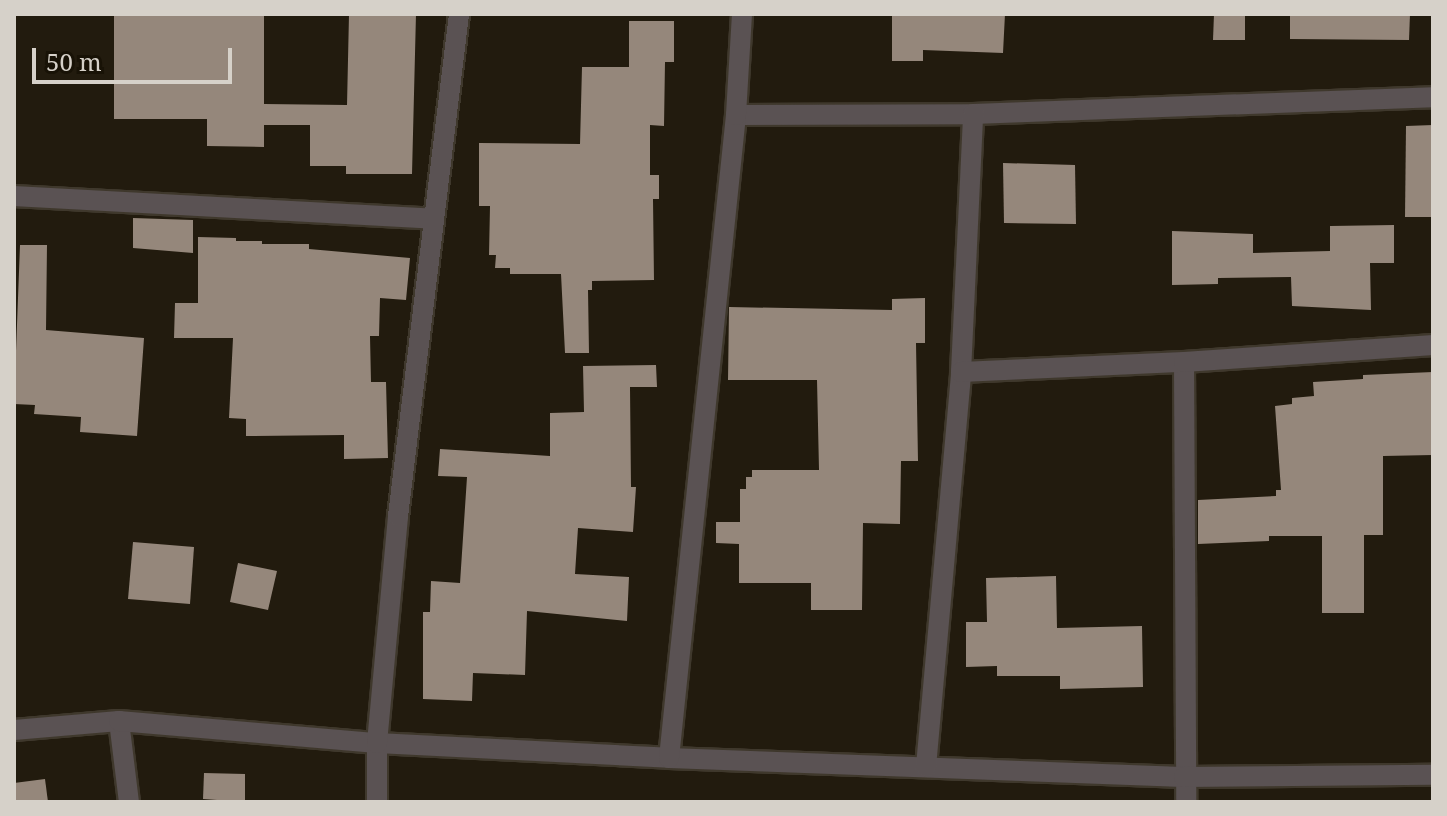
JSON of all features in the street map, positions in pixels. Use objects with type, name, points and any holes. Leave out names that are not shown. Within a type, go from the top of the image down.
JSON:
[{"type":"street","points":[[377,802],[377,743],[398,516],[459,14]]},
{"type":"street","points":[[669,758],[736,115],[742,14]]},
{"type":"street","points":[[736,115],[973,114],[1433,97]]},
{"type":"street","points":[[926,767],[961,372],[973,114]]},
{"type":"street","points":[[14,196],[433,219]]},
{"type":"street","points":[[961,372],[1184,362],[1433,345]]},
{"type":"street","points":[[1184,362],[1186,802]]},
{"type":"street","points":[[119,721],[129,802]]},
{"type":"street","points":[[14,730],[119,721],[377,743],[669,758],[1184,777],[1433,775]]},
{"type":"building","points":[[114,14],[264,14],[264,104],[347,105],[349,14],[416,14],[412,174],[346,174],[346,166],[310,166],[310,125],[264,125],[264,147],[207,146],[207,119],[114,119]]},
{"type":"building","points":[[892,14],[1005,14],[1003,53],[923,50],[923,61],[892,61]]},
{"type":"building","points":[[1214,14],[1245,14],[1245,40],[1213,40]]},
{"type":"building","points":[[1290,14],[1410,14],[1409,40],[1290,39]]},
{"type":"building","points":[[629,21],[674,21],[674,62],[665,62],[664,126],[650,125],[650,175],[659,175],[659,199],[653,199],[654,280],[592,281],[592,290],[588,290],[589,353],[565,353],[561,274],[510,274],[510,268],[495,268],[496,255],[489,255],[490,206],[479,206],[479,143],[580,144],[582,67],[629,67]]},
{"type":"building","points":[[1433,125],[1433,217],[1405,217],[1406,126]]},
{"type":"building","points":[[1003,163],[1075,165],[1076,224],[1004,223]]},
{"type":"building","points":[[133,218],[193,220],[193,253],[133,248]]},
{"type":"building","points":[[1394,225],[1394,263],[1370,263],[1371,310],[1292,306],[1291,277],[1218,278],[1218,284],[1172,285],[1172,231],[1253,234],[1253,253],[1330,251],[1330,226]]},
{"type":"building","points":[[198,237],[236,238],[236,241],[262,241],[262,244],[309,244],[309,249],[410,258],[406,300],[380,298],[379,336],[370,336],[371,382],[386,382],[388,458],[344,459],[344,435],[246,436],[246,419],[229,418],[233,338],[174,338],[175,303],[198,303]]},
{"type":"building","points":[[20,245],[47,245],[46,330],[144,338],[137,436],[80,432],[81,417],[34,414],[35,405],[14,404]]},
{"type":"building","points":[[925,298],[925,343],[916,343],[918,461],[901,461],[900,524],[863,523],[862,610],[811,610],[811,583],[739,583],[739,544],[716,543],[716,522],[740,522],[740,489],[746,489],[746,477],[752,477],[752,470],[819,470],[817,380],[728,380],[729,307],[892,310],[892,299]]},
{"type":"building","points":[[656,365],[657,387],[630,387],[631,487],[636,487],[633,532],[578,528],[575,574],[629,577],[627,621],[527,611],[525,675],[473,673],[472,701],[423,699],[423,612],[430,612],[431,581],[460,583],[467,477],[438,476],[440,449],[550,456],[550,413],[584,412],[583,366]]},
{"type":"building","points":[[1433,372],[1433,455],[1383,456],[1383,535],[1364,535],[1364,613],[1322,613],[1322,536],[1269,536],[1269,541],[1198,544],[1198,500],[1276,496],[1276,490],[1281,490],[1275,406],[1292,404],[1292,398],[1314,396],[1313,382],[1363,379],[1363,375]]},
{"type":"building","points":[[133,542],[194,547],[190,604],[128,599]]},
{"type":"building","points":[[238,563],[277,571],[268,610],[230,602]]},
{"type":"building","points":[[1056,576],[1057,628],[1142,626],[1143,687],[1060,689],[1060,676],[997,676],[997,666],[966,667],[966,622],[987,622],[986,578]]},
{"type":"building","points":[[204,773],[245,774],[245,802],[203,799]]},
{"type":"building","points":[[45,779],[48,802],[14,802],[14,783]]}]
